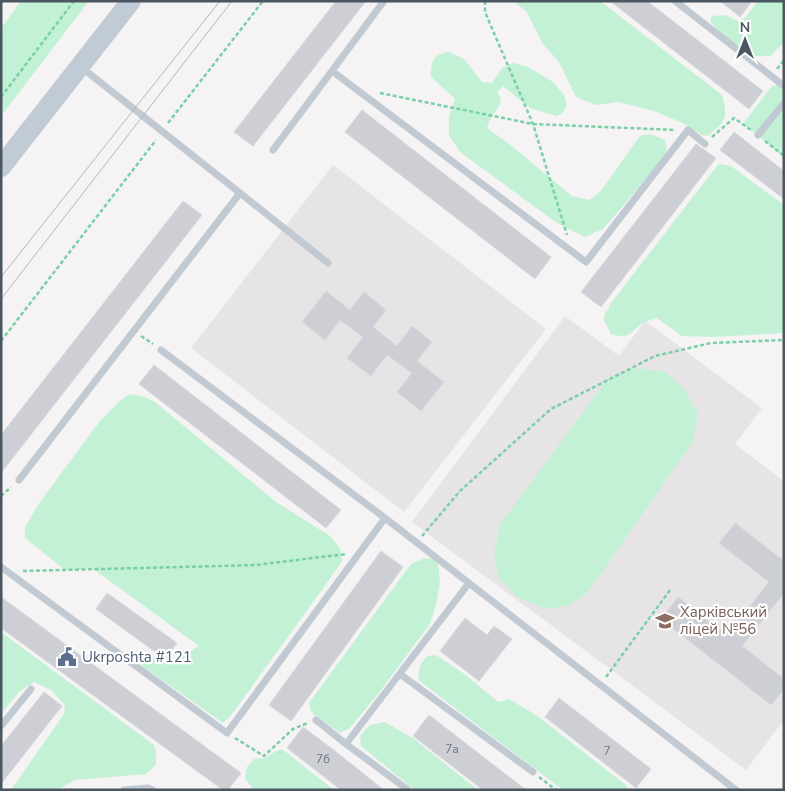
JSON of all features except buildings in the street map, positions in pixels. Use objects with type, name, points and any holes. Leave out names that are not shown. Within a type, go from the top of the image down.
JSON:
[{"type":"main road","points":[[1,167],[131,1]]},
{"type":"lane","points":[[273,150],[384,1]]},
{"type":"lane","points":[[675,1],[685,4],[784,86]]},
{"type":"lane","points":[[80,66],[328,263]]},
{"type":"lane","points":[[332,71],[586,262],[688,130],[705,144]]},
{"type":"lane","points":[[758,135],[784,103]]},
{"type":"lane","points":[[19,480],[240,193]]},
{"type":"lane","points":[[161,350],[385,518],[733,789]]},
{"type":"lane","points":[[4,569],[227,733],[385,518]]},
{"type":"lane","points":[[346,744],[469,583]]},
{"type":"lane","points":[[400,674],[533,772]]},
{"type":"lane","points":[[1,726],[31,689]]},
{"type":"lane","points":[[316,720],[407,789]]},
{"type":"lane","points":[[124,790],[148,788],[153,790]]},
{"type":"path","points":[[1,97],[74,1]]},
{"type":"path","points":[[1,341],[263,1]]},
{"type":"path","points":[[485,1],[485,12],[533,124],[572,252]]},
{"type":"path","points":[[356,89],[533,124],[688,130]]},
{"type":"path","points":[[705,144],[734,118],[784,156]]},
{"type":"path","points":[[133,332],[161,350]]},
{"type":"path","points":[[417,543],[460,491],[550,409],[655,356],[711,343],[784,340]]},
{"type":"path","points":[[4,569],[256,566],[360,552]]},
{"type":"path","points":[[601,685],[670,590]]},
{"type":"path","points":[[227,733],[264,756],[293,729],[316,720]]},
{"type":"path","points":[[533,772],[556,790]]},
{"type":"shaded area","points":[[333,165],[546,329],[404,512],[191,348]]},
{"type":"shaded area","name":"Харківський ліцей №56","points":[[565,316],[619,356],[645,321],[762,408],[735,444],[784,481],[784,720],[746,770],[412,522]]},
{"type":"green space","points":[[21,1],[89,1],[1,116],[1,28]]},
{"type":"green space","points":[[513,1],[600,1],[722,95],[725,115],[722,123],[707,136],[702,135],[683,123],[654,111],[619,102],[596,105],[576,97],[559,62],[543,44],[526,11]]},
{"type":"green space","points":[[758,1],[784,1],[784,42],[770,56],[750,56],[719,32],[710,21],[712,16],[725,15],[738,21],[746,17]]},
{"type":"green space","points":[[449,52],[464,59],[482,82],[492,83],[502,68],[513,63],[528,67],[553,82],[564,95],[567,105],[563,113],[556,116],[530,108],[503,86],[497,93],[501,98],[500,103],[487,128],[572,196],[590,200],[600,192],[640,136],[651,134],[665,140],[667,151],[656,168],[603,229],[585,237],[557,223],[460,152],[449,135],[449,116],[455,99],[431,77],[434,59],[439,54]]},
{"type":"green space","points":[[784,82],[784,157],[743,124],[771,87]]},
{"type":"green space","points":[[719,164],[731,166],[784,205],[784,333],[713,337],[682,336],[657,318],[646,321],[630,334],[618,336],[611,334],[603,318],[611,303]]},
{"type":"green space","points":[[633,368],[663,371],[683,387],[698,414],[692,443],[588,592],[568,606],[546,609],[517,597],[499,578],[494,553],[501,523],[607,380]]},
{"type":"green space","points":[[129,394],[142,396],[155,402],[276,502],[330,536],[340,548],[342,561],[232,714],[223,723],[142,666],[141,657],[148,653],[169,664],[199,646],[93,569],[65,570],[25,538],[25,527],[40,502],[100,421]]},
{"type":"green space","points":[[425,558],[432,559],[438,564],[440,582],[430,624],[350,728],[340,733],[311,712],[309,703],[411,564]]},
{"type":"green space","points":[[1,632],[154,745],[156,765],[146,774],[75,780],[57,790],[11,790],[64,714],[65,705],[51,690],[34,682],[20,691],[1,714]]},
{"type":"green space","points":[[436,655],[463,673],[498,702],[509,699],[536,715],[627,786],[627,790],[563,790],[418,680],[420,665],[427,656]]},
{"type":"green space","points":[[385,722],[414,739],[478,790],[416,790],[411,787],[361,746],[360,736],[370,725]]},
{"type":"green space","points":[[282,749],[334,790],[254,790],[245,779],[247,767],[254,759],[265,758]]},
{"type":"tram line","points":[[1,277],[220,1]]},
{"type":"tram line","points":[[1,299],[232,1]]},
{"type":"place","name":"Харківський ліцей №56","points":[[665,621]]},
{"type":"place","name":"Ukrposhta #121","points":[[67,657]]}]
